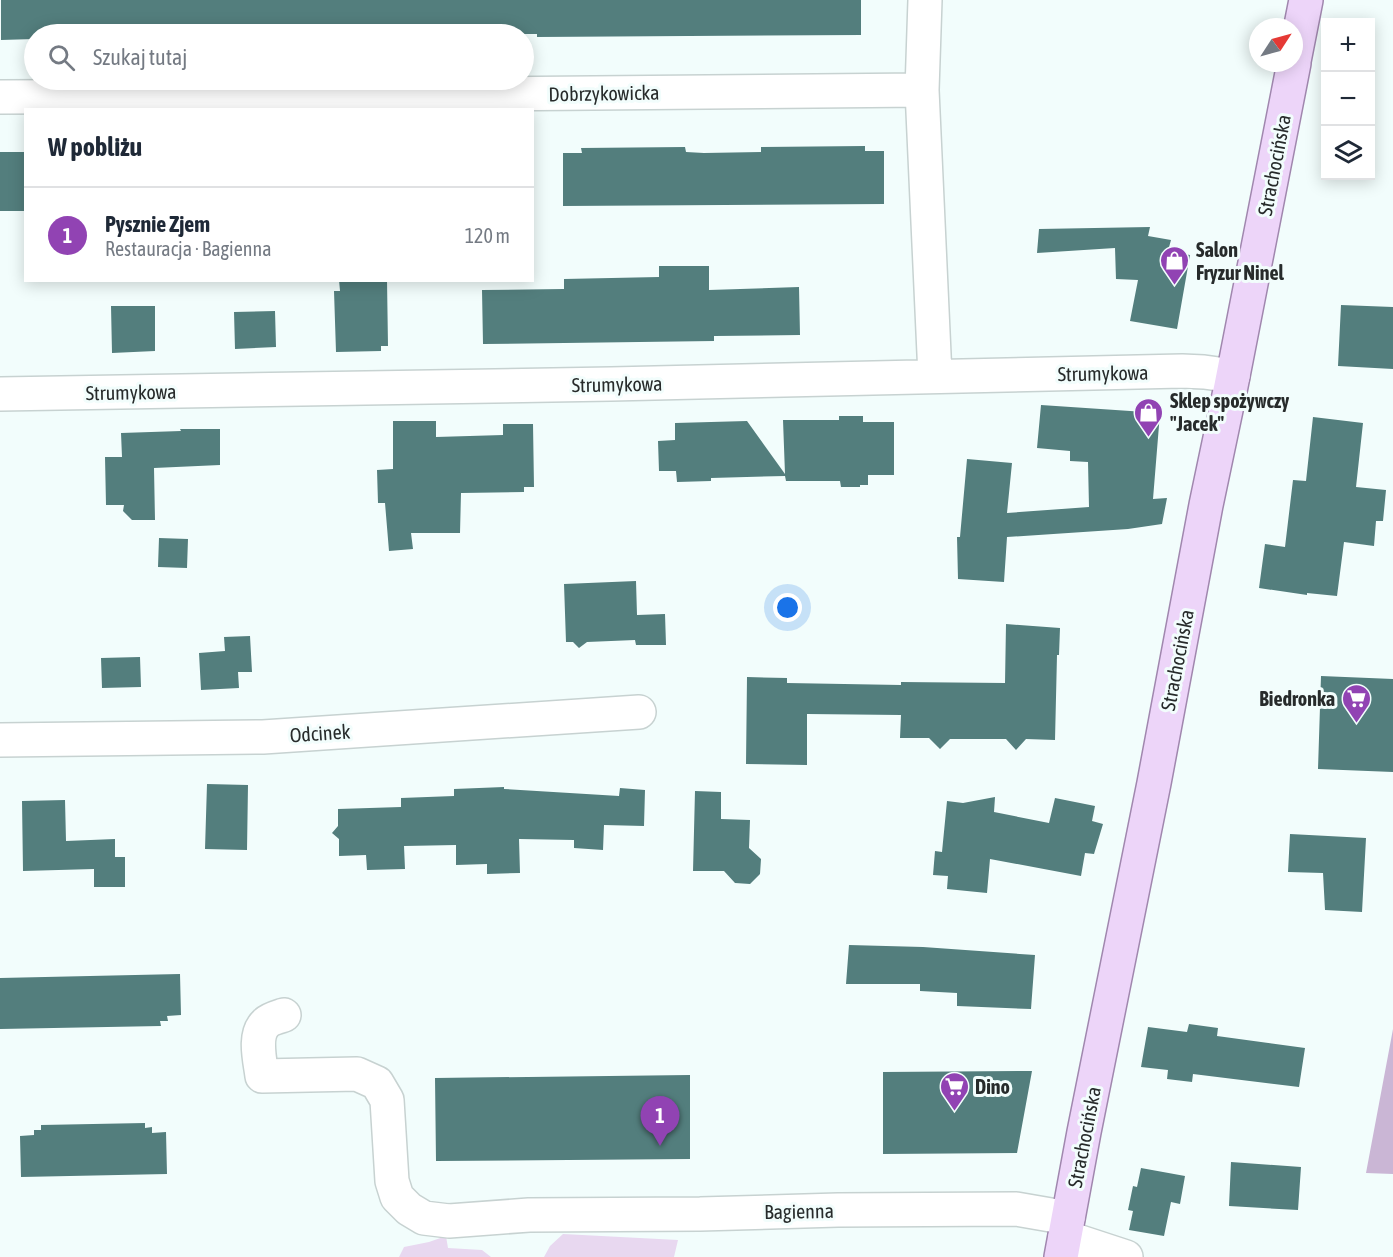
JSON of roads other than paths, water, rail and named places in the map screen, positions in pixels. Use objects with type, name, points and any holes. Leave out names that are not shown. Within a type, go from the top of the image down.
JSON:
[{"type":"main road","name":"Strachocińska","points":[[1303,18],[1306,0]]},
{"type":"main road","name":"Strachocińska","points":[[1065,1237],[1292,72]]},
{"type":"street","points":[[925,0],[922,90],[935,376]]},
{"type":"street","name":"Dobrzykowicka","points":[[0,97],[922,90]]},
{"type":"street","name":"Strumykowa","points":[[0,394],[1182,371],[1233,376]]},
{"type":"street","name":"Odcinek","points":[[0,740],[263,737],[639,712]]},
{"type":"street","name":"Bagienna","points":[[284,1015],[267,1021],[261,1029],[259,1037],[262,1076],[357,1074],[377,1083],[387,1100],[392,1181],[397,1197],[409,1209],[424,1218],[449,1221],[530,1215],[1016,1209],[1065,1237],[1126,1257]]},
{"type":"place","name":"Salon Fryzur Ninel","points":[[1175,286]]},
{"type":"place","name":"Sklep spożywczy \"Jacek\"","points":[[1149,438]]},
{"type":"place","name":"Biedronka","points":[[1356,724]]},
{"type":"place","name":"Dino","points":[[954,1112]]},
{"type":"place","name":"Pysznie Zjem","points":[[660,1146]]}]
